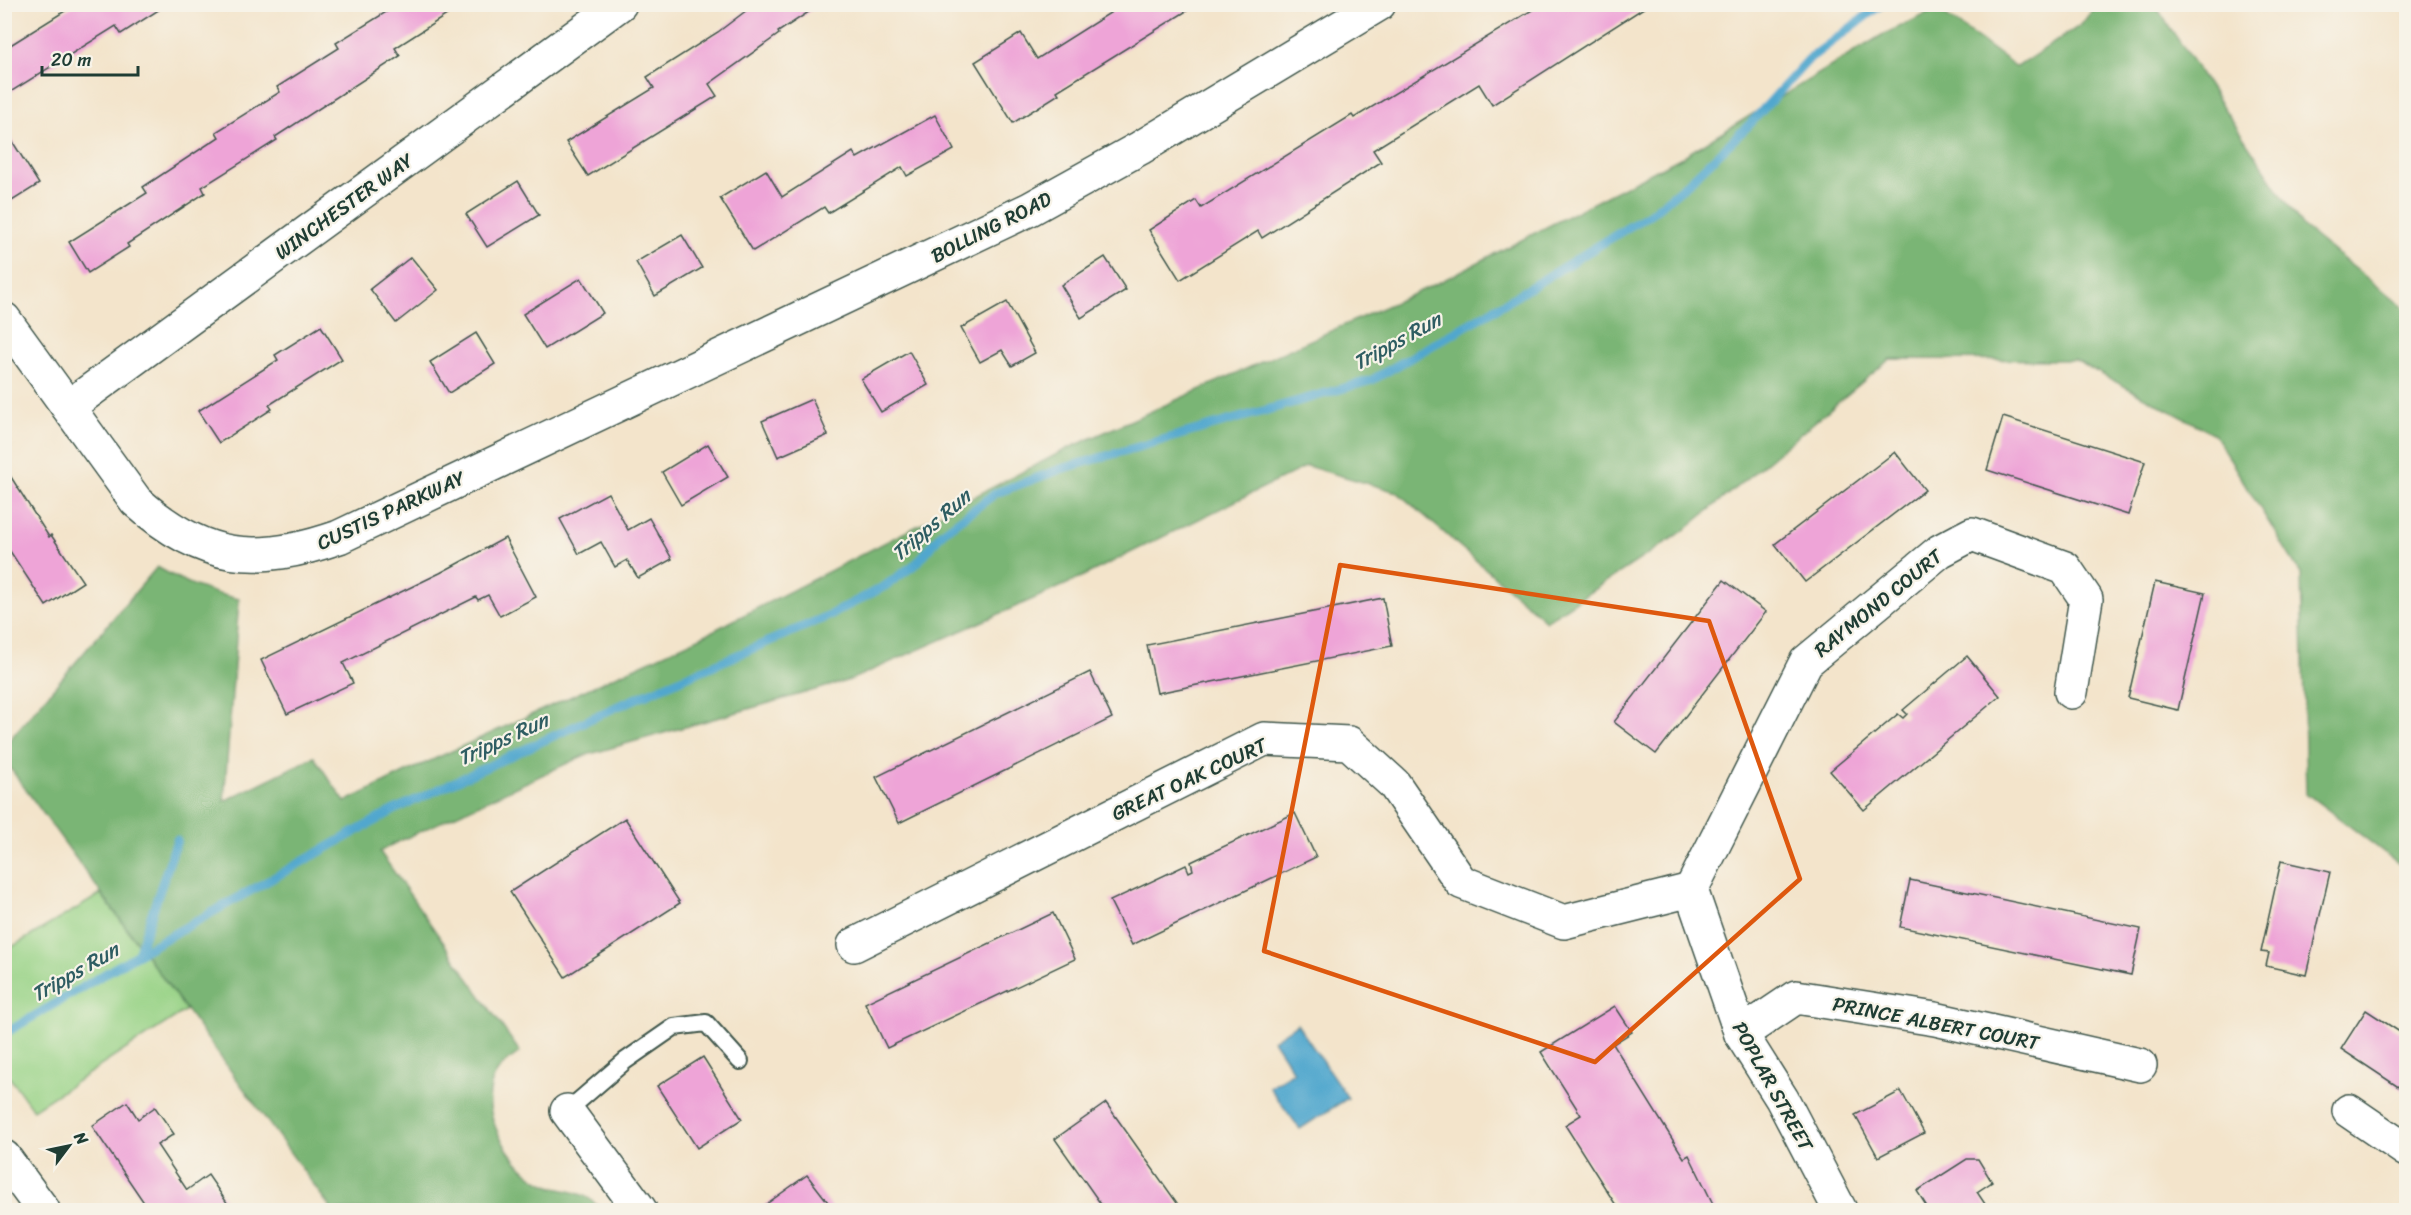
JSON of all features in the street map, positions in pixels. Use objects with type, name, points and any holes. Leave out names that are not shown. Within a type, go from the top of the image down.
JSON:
[{"type":"street","name":"WINCHESTER WAY","points":[[68,408],[621,4]]},
{"type":"street","name":"BOLLING ROAD","points":[[587,418],[1030,209],[1140,148],[1379,4]]},
{"type":"street","name":"CUSTIS PARKWAY","points":[[4,319],[136,501],[162,524],[192,542],[223,551],[260,555],[302,550],[339,537],[587,418]]},
{"type":"street","name":"RAYMOND COURT","points":[[1691,890],[1806,662],[1940,551],[1972,534],[2065,568],[2086,599],[2071,692]]},
{"type":"street","name":"GREAT OAK COURT","points":[[854,945],[1264,739],[1349,743],[1394,784],[1461,882],[1564,922],[1691,890]]},
{"type":"street","name":"POPLAR STREET","points":[[1691,890],[1741,1034],[1782,1099],[1840,1210]]},
{"type":"street","name":"PRINCE ALBERT COURT","points":[[1741,1034],[1796,997],[1935,1019],[2140,1065]]},
{"type":"street","points":[[567,1111],[640,1210]]},
{"type":"street","points":[[2349,1111],[2406,1150]]},
{"type":"street","points":[[4,1157],[44,1210]]},
{"type":"lane","points":[[567,1111],[625,1061],[674,1027],[706,1023],[740,1060]]},
{"type":"highlighted area","points":[[1340,565],[1709,621],[1800,879],[1595,1062],[1264,951]]},
{"type":"green space","points":[[2097,4],[2155,5],[2303,227],[2406,309],[2406,869],[2306,793],[2301,574],[2214,434],[2075,360],[1890,359],[1685,530],[1546,621],[1397,492],[1307,466],[1067,584],[850,680],[583,756],[389,846],[380,852],[520,1052],[498,1071],[491,1086],[489,1099],[491,1114],[503,1142],[522,1168],[533,1177],[553,1187],[582,1195],[601,1210],[332,1210],[5,761],[5,745],[157,567],[196,586],[239,599],[224,801],[314,757],[345,802],[701,637],[1067,449],[1438,283],[1684,156],[1882,35],[1937,9],[2017,67],[2081,25]]},
{"type":"green space","points":[[101,894],[186,1010],[33,1110],[5,1071],[5,951]]},
{"type":"water","points":[[1297,1024],[1348,1098],[1300,1129],[1269,1087],[1294,1072],[1273,1040]]},
{"type":"building","points":[[76,4],[168,4],[121,34],[116,26],[4,96],[4,49]]},
{"type":"building","points":[[399,4],[464,4],[395,48],[400,56],[275,137],[277,140],[202,187],[205,193],[127,244],[129,247],[88,273],[69,242],[147,193],[143,187],[219,137],[216,132],[280,92],[277,87],[339,48],[336,43]]},
{"type":"building","points":[[755,4],[821,4],[778,32],[779,34],[709,84],[717,96],[588,176],[566,142],[654,88],[647,77],[718,32]]},
{"type":"building","points":[[1124,4],[1198,4],[1057,91],[1059,94],[1013,123],[975,62],[1021,33],[1037,59]]},
{"type":"building","points":[[1542,4],[1650,4],[1492,105],[1479,84],[1373,150],[1381,162],[1262,238],[1258,231],[1180,280],[1149,230],[1196,200],[1201,208],[1352,115],[1354,118]]},
{"type":"building","points":[[935,115],[954,150],[907,176],[902,167],[828,213],[824,207],[753,251],[720,198],[766,170],[782,197],[853,152],[857,158]]},
{"type":"building","points":[[4,128],[39,184],[4,206]]},
{"type":"building","points":[[518,181],[539,215],[487,247],[466,214]]},
{"type":"building","points":[[682,235],[702,268],[655,296],[636,262]]},
{"type":"building","points":[[411,257],[438,290],[396,323],[370,289]]},
{"type":"building","points":[[1105,257],[1126,290],[1081,318],[1061,285]]},
{"type":"building","points":[[581,278],[603,313],[545,349],[523,314]]},
{"type":"building","points":[[1007,302],[1035,353],[1012,366],[1002,350],[980,362],[961,328]]},
{"type":"building","points":[[321,326],[342,359],[269,405],[272,409],[219,443],[198,411],[278,360],[275,355]]},
{"type":"building","points":[[476,333],[495,364],[449,393],[430,362]]},
{"type":"building","points":[[909,351],[928,385],[881,412],[861,379]]},
{"type":"building","points":[[812,399],[828,435],[778,457],[762,421]]},
{"type":"building","points":[[2003,417],[2145,462],[2128,515],[1987,470]]},
{"type":"building","points":[[708,444],[728,477],[681,505],[662,472]]},
{"type":"building","points":[[1895,452],[1925,490],[1805,582],[1775,544]]},
{"type":"building","points":[[4,466],[49,537],[51,535],[83,582],[46,606],[4,542]]},
{"type":"building","points":[[608,493],[628,530],[649,518],[672,559],[638,578],[627,560],[615,567],[601,542],[579,554],[560,519]]},
{"type":"building","points":[[505,538],[536,597],[500,616],[488,595],[478,600],[476,597],[343,663],[353,683],[287,714],[261,660],[440,573]]},
{"type":"building","points":[[1724,580],[1766,612],[1656,754],[1614,722]]},
{"type":"building","points":[[2155,582],[2205,593],[2178,710],[2128,698]]},
{"type":"building","points":[[1383,598],[1392,646],[1157,693],[1147,645]]},
{"type":"building","points":[[1967,656],[2000,696],[1864,810],[1830,771],[1898,714],[1903,718],[1907,714],[1903,710]]},
{"type":"building","points":[[1090,672],[1112,718],[899,823],[876,777]]},
{"type":"building","points":[[1295,813],[1316,857],[1132,945],[1110,901],[1186,865],[1189,872],[1193,870],[1191,862]]},
{"type":"building","points":[[625,818],[680,903],[565,977],[510,892]]},
{"type":"building","points":[[2281,861],[2330,872],[2306,975],[2266,966],[2269,953],[2261,952]]},
{"type":"building","points":[[1910,880],[2141,929],[2131,975],[1900,927]]},
{"type":"building","points":[[1053,913],[1075,959],[887,1048],[865,1003]]},
{"type":"building","points":[[1615,1006],[1632,1032],[1613,1044],[1684,1158],[1689,1155],[1716,1210],[1619,1210],[1565,1125],[1581,1115],[1541,1052]]},
{"type":"building","points":[[2366,1010],[2406,1036],[2406,1092],[2341,1049]]},
{"type":"building","points":[[703,1057],[742,1119],[697,1148],[657,1086]]},
{"type":"building","points":[[1901,1091],[1924,1133],[1878,1157],[1855,1115]]},
{"type":"building","points":[[127,1102],[138,1119],[155,1107],[174,1134],[157,1145],[187,1190],[208,1175],[232,1210],[149,1210],[92,1126]]},
{"type":"building","points":[[1106,1103],[1182,1210],[1105,1210],[1055,1139]]},
{"type":"building","points":[[1967,1159],[1978,1159],[1992,1182],[1977,1192],[1989,1210],[1929,1210],[1917,1191]]},
{"type":"building","points":[[807,1175],[834,1210],[758,1210]]},
{"type":"waterway","name":"Tripps Run","points":[[4,1034],[138,954],[394,810],[616,707],[826,617],[885,586],[917,563],[942,533],[996,493],[1061,469],[1372,380],[1500,306],[1650,214],[1687,184],[1750,124],[1809,59],[1882,4]]},
{"type":"waterway","points":[[138,954],[177,840]]}]
